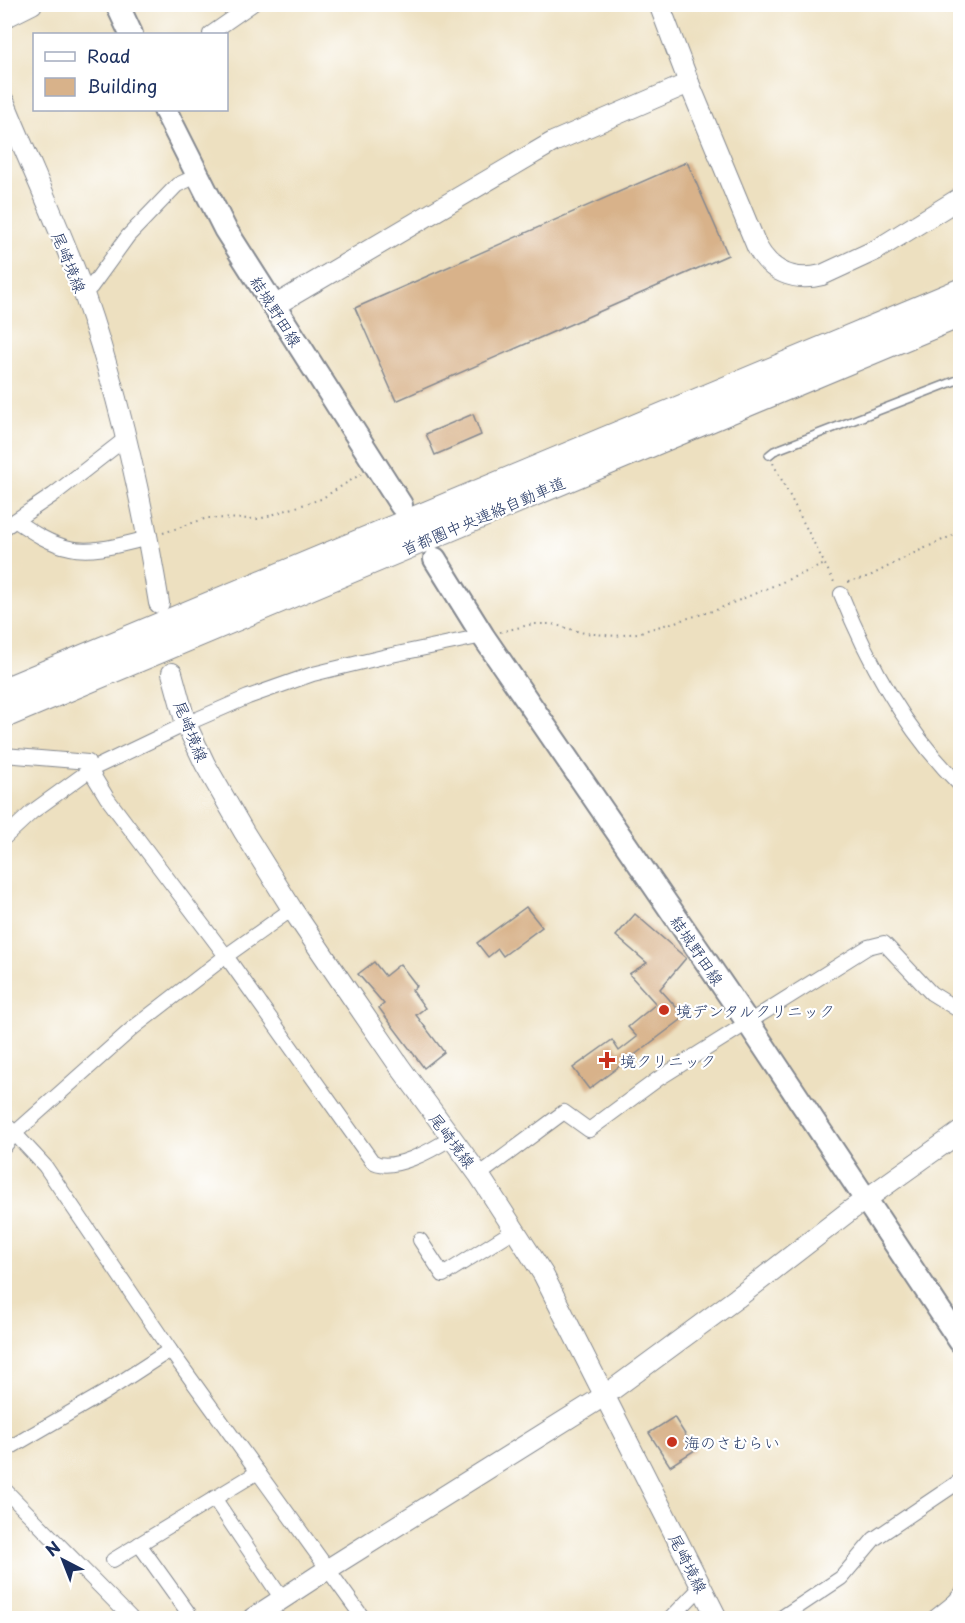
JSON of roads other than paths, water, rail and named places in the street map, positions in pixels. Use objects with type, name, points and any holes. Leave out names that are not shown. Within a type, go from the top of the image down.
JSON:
[{"type":"highway","points":[[867,330],[960,284]]},
{"type":"highway","name":"首都圏中央連絡自動車道","points":[[4,692],[960,292]]},
{"type":"highway","name":"首都圏中央連絡自動車道","points":[[4,715],[960,314]]},
{"type":"main road","points":[[117,4],[130,33]]},
{"type":"main road","name":"結城野田線","points":[[165,111],[225,229],[401,505]]},
{"type":"main road","name":"結城野田線","points":[[435,559],[483,636],[748,1024],[960,1341]]},
{"type":"street","points":[[4,18],[32,4]]},
{"type":"street","points":[[211,33],[253,4]]},
{"type":"street","points":[[659,4],[757,247],[768,263],[784,273],[803,278],[822,275],[876,250],[960,198]]},
{"type":"street","points":[[274,306],[553,142],[689,83]]},
{"type":"street","name":"尾崎境線","points":[[4,101],[84,293],[103,352],[148,538],[159,603]]},
{"type":"street","points":[[84,293],[128,236],[177,185],[197,176]]},
{"type":"street","points":[[10,525],[125,439]]},
{"type":"street","points":[[10,525],[71,549],[102,549],[148,538]]},
{"type":"street","points":[[844,588],[855,629],[885,689],[939,764],[960,785]]},
{"type":"street","points":[[4,838],[32,812],[90,770],[248,697],[313,674],[483,636]]},
{"type":"street","name":"尾崎境線","points":[[172,673],[186,724],[221,794],[292,909],[516,1229],[556,1298],[717,1618]]},
{"type":"street","points":[[4,755],[88,762],[106,798],[226,956],[372,1161],[377,1164],[394,1165],[436,1148],[451,1138]]},
{"type":"street","points":[[4,765],[23,757]]},
{"type":"street","points":[[4,1147],[15,1133],[134,1028],[226,956],[292,909]]},
{"type":"street","points":[[479,1175],[564,1112],[589,1130],[658,1079],[868,947],[884,943],[931,993],[960,1011]]},
{"type":"street","points":[[4,1122],[45,1166],[170,1350],[363,1618]]},
{"type":"street","points":[[253,1618],[604,1396],[866,1199],[960,1132]]},
{"type":"street","points":[[420,1240],[443,1275],[516,1229]]},
{"type":"street","points":[[4,1450],[104,1393],[170,1350]]},
{"type":"street","points":[[113,1560],[258,1472]]},
{"type":"street","points":[[782,1618],[840,1578],[874,1539],[960,1481]]},
{"type":"street","points":[[4,1489],[131,1618]]},
{"type":"street","points":[[214,1498],[282,1599]]},
{"type":"street","points":[[139,1544],[192,1618]]},
{"type":"street","points":[[671,1618],[701,1587]]},
{"type":"street","points":[[934,1618],[957,1598]]},
{"type":"street","points":[[957,1598],[960,1618]]},
{"type":"lane","points":[[769,455],[774,451],[960,379]]},
{"type":"place","name":"境デンタルクリニック","points":[[664,1010]]},
{"type":"place","name":"境クリニック","points":[[607,1060]]},
{"type":"place","name":"海のさむらい","points":[[672,1442]]}]
